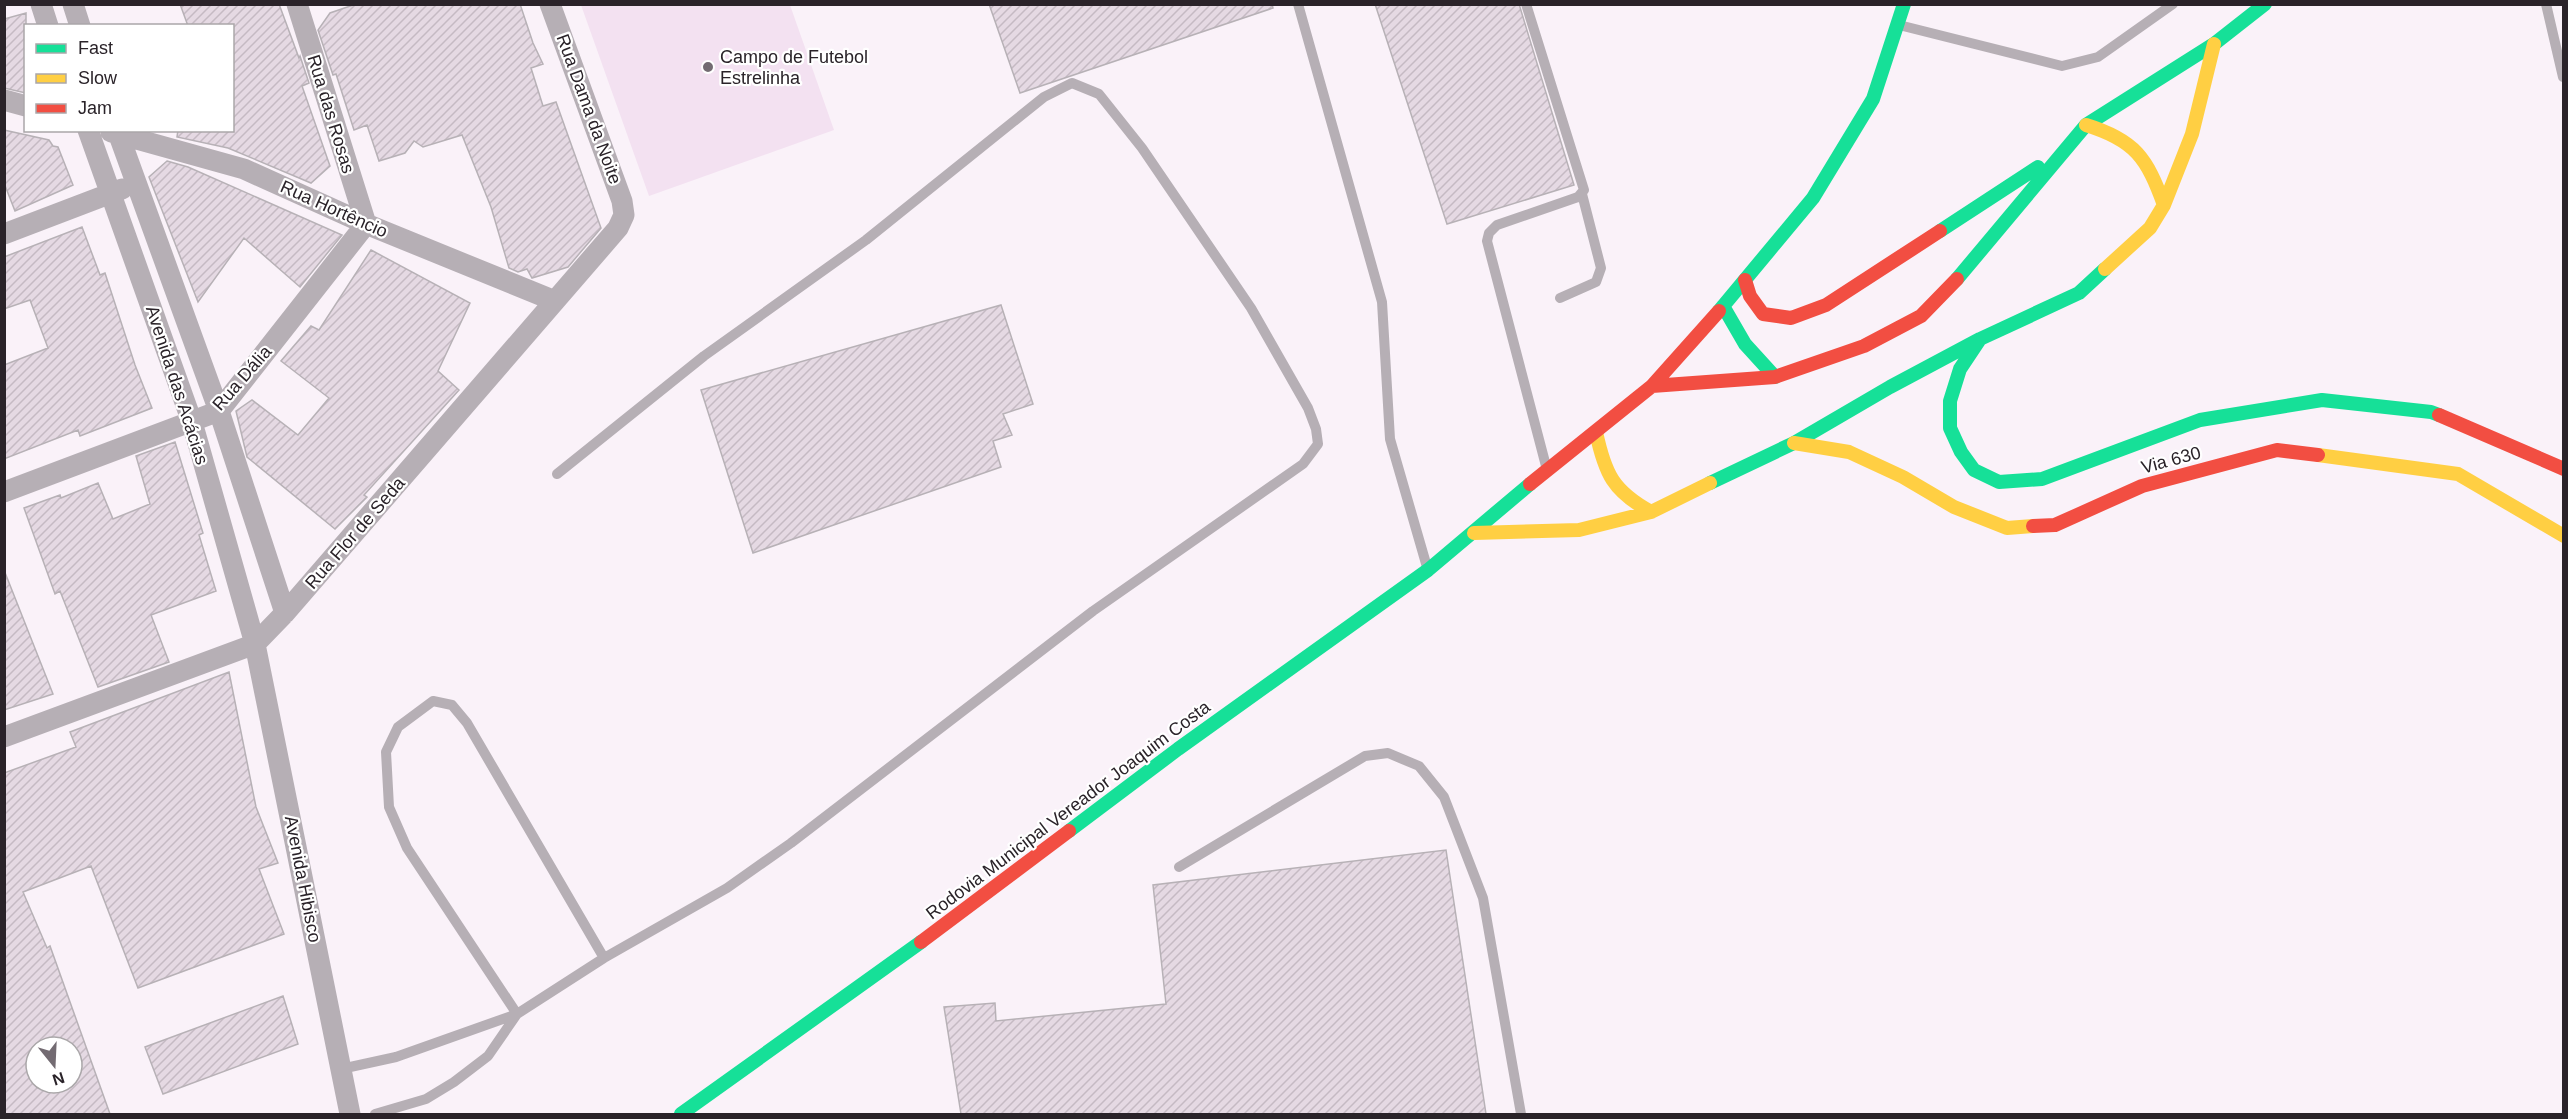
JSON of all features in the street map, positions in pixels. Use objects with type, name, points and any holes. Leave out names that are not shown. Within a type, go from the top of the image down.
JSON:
[{"type":"main road","points":[[1652,386],[1724,306],[1813,198],[1873,99],[1904,4]]},
{"type":"main road","points":[[1652,386],[1775,377],[1864,346],[1921,316],[1941,298],[2086,125],[2214,44],[2265,4]]},
{"type":"main road","points":[[1474,533],[1579,530],[1651,512],[1794,443],[1890,387],[1980,339],[2079,293],[2150,228],[2164,205],[2192,134],[2214,44]]},
{"type":"main road","points":[[2086,125],[2115,134],[2141,157],[2155,178],[2164,205]]},
{"type":"main road","points":[[1745,280],[1750,296],[1763,314],[1791,318],[1826,305],[2067,147]]},
{"type":"main road","points":[[1724,306],[1738,337],[1754,358],[1775,377]]},
{"type":"main road","name":"Via 630","points":[[1980,339],[1960,369],[1950,401],[1950,428],[1961,452],[1974,470],[1999,482],[2042,479],[2200,420],[2322,400],[2431,412],[2564,470]]},
{"type":"main road","name":"Rodovia Municipal Vereador Joaquim Costa","points":[[681,1114],[931,935],[1178,749],[1428,570],[1547,469],[1652,386]]},
{"type":"main road","points":[[1596,432],[1603,465],[1611,481],[1627,499],[1651,512]]},
{"type":"main road","name":"Via 630","points":[[1794,443],[1849,452],[1903,477],[1954,507],[2007,528],[2055,525],[2142,486],[2277,450],[2458,474],[2564,536]]},
{"type":"street","points":[[40,4],[47,24]]},
{"type":"street","points":[[73,4],[79,24]]},
{"type":"street","name":"Rua das Rosas","points":[[297,4],[366,224]]},
{"type":"street","name":"Rua Dama da Noite","points":[[550,4],[622,201],[624,215]]},
{"type":"street","points":[[4,100],[24,105]]},
{"type":"street","name":"Avenida das Acácias","points":[[89,132],[192,422],[255,644]]},
{"type":"street","name":"Rua Hortêncio","points":[[115,132],[244,169],[366,224],[555,301]]},
{"type":"street","name":"Avenida das Acácias","points":[[115,132],[219,411],[285,613]]},
{"type":"street","points":[[4,234],[136,184]]},
{"type":"street","name":"Rua Flor de Seda","points":[[4,737],[255,644],[285,613],[618,228],[624,215]]},
{"type":"street","name":"Rua Dália","points":[[4,492],[219,411],[366,224]]},
{"type":"street","name":"Avenida Hibisco","points":[[255,644],[350,1114]]},
{"type":"lane","points":[[1298,4],[1382,302],[1390,440],[1428,570]]},
{"type":"lane","points":[[1526,4],[1584,190],[1582,194],[1601,268],[1596,282],[1560,298]]},
{"type":"lane","points":[[1899,25],[2062,66],[2098,57],[2173,4]]},
{"type":"lane","points":[[2546,4],[2563,77]]},
{"type":"lane","points":[[341,1069],[396,1057],[518,1014],[604,958],[727,888],[791,843],[1093,611],[1303,464],[1318,444],[1316,429],[1308,408],[1245,299],[1142,148],[1099,94],[1072,83],[1044,97],[866,240],[704,356],[557,474]]},
{"type":"lane","points":[[1547,469],[1487,242],[1489,233],[1497,225],[1582,194]]},
{"type":"lane","points":[[518,1014],[407,848],[389,807],[387,752],[398,727],[433,701],[452,705],[467,723],[604,958]]},
{"type":"lane","points":[[1179,867],[1365,756],[1388,753],[1419,766],[1444,797],[1483,898],[1521,1114]]},
{"type":"lane","points":[[375,1114],[426,1099],[454,1082],[488,1056],[518,1014]]},
{"type":"shaded area","name":"Campo de Futebol Estrelinha","points":[[581,5],[790,5],[834,130],[649,196]]},
{"type":"building","points":[[180,4],[279,4],[309,83],[302,86],[330,166],[311,183],[228,148],[177,137],[178,132],[234,132],[234,24],[187,24]]},
{"type":"building","points":[[356,4],[520,4],[533,43],[543,64],[531,68],[543,106],[556,102],[601,228],[568,267],[532,278],[527,269],[518,272],[509,268],[491,207],[462,135],[423,147],[414,141],[405,153],[379,161],[367,125],[354,130],[336,74],[333,75],[318,30],[330,13]]},
{"type":"building","points":[[989,4],[1272,4],[1273,8],[1020,93]]},
{"type":"building","points":[[1375,4],[1519,4],[1574,185],[1447,224]]},
{"type":"building","points":[[26,13],[24,93],[4,88],[4,19]]},
{"type":"building","points":[[4,130],[49,140],[53,146],[58,147],[73,185],[15,211],[4,183]]},
{"type":"building","points":[[167,161],[188,167],[342,235],[300,287],[244,238],[198,302],[149,177]]},
{"type":"building","points":[[82,227],[100,275],[105,273],[135,365],[152,408],[80,436],[78,430],[4,459],[4,365],[48,348],[30,300],[4,309],[4,257]]},
{"type":"building","points":[[371,250],[470,303],[438,371],[459,390],[364,495],[367,497],[335,529],[247,457],[236,411],[252,400],[298,435],[329,398],[281,361],[311,326],[319,330]]},
{"type":"building","points":[[1001,305],[1033,404],[1003,414],[1012,435],[993,441],[1001,467],[753,553],[701,390]]},
{"type":"building","points":[[175,442],[203,533],[199,535],[216,591],[151,615],[169,662],[98,687],[60,591],[55,594],[24,508],[60,495],[61,498],[98,483],[113,519],[150,504],[136,456]]},
{"type":"building","points":[[4,570],[53,694],[4,710]]},
{"type":"building","points":[[229,672],[256,807],[278,863],[259,869],[284,934],[138,988],[91,866],[23,892],[47,948],[50,946],[82,1035],[24,1035],[24,1095],[84,1095],[84,1041],[110,1114],[4,1114],[4,773],[76,747],[70,732]]},
{"type":"building","points":[[1446,850],[1486,1114],[961,1114],[944,1007],[995,1003],[996,1021],[1166,1004],[1153,885]]},
{"type":"building","points":[[283,996],[298,1044],[163,1094],[145,1047]]},
{"type":"traffic: fast","points":[[1719,311],[1813,198],[1873,99],[1904,4]]},
{"type":"traffic: fast","points":[[1957,279],[2086,125],[2214,44],[2265,4]]},
{"type":"traffic: fast","points":[[1940,231],[2038,167]]},
{"type":"traffic: fast","points":[[1710,483],[1794,443],[1890,387],[1980,339],[2079,293],[2105,269]]},
{"type":"traffic: fast","points":[[1723,306],[1745,344],[1775,377]]},
{"type":"traffic: fast","points":[[1980,339],[1960,369],[1950,401],[1950,428],[1961,452],[1974,470],[1999,482],[2042,479],[2200,420],[2322,400],[2431,412],[2439,415]]},
{"type":"traffic: fast","points":[[1069,831],[1178,749],[1428,570],[1530,484]]},
{"type":"traffic: fast","points":[[681,1114],[921,942]]},
{"type":"traffic: slow","points":[[2105,269],[2150,228],[2164,205],[2192,134],[2214,44]]},
{"type":"traffic: slow","points":[[2086,125],[2116,137],[2137,153],[2152,175],[2164,205]]},
{"type":"traffic: slow","points":[[1596,432],[1607,470],[1619,489],[1651,512]]},
{"type":"traffic: slow","points":[[1794,443],[1849,452],[1903,477],[1954,507],[2007,528],[2033,526]]},
{"type":"traffic: slow","points":[[2318,455],[2458,474],[2564,536]]},
{"type":"traffic: slow","points":[[1474,533],[1579,530],[1651,512],[1710,483]]},
{"type":"traffic: jam","points":[[1745,280],[1750,296],[1763,314],[1791,318],[1826,305],[1940,231]]},
{"type":"traffic: jam","points":[[1652,386],[1775,377],[1864,346],[1921,316],[1957,279]]},
{"type":"traffic: jam","points":[[1530,484],[1652,386],[1719,311]]},
{"type":"traffic: jam","points":[[2439,415],[2564,469]]},
{"type":"traffic: jam","points":[[2033,526],[2055,525],[2142,486],[2277,450],[2318,455]]},
{"type":"traffic: jam","points":[[921,942],[1069,831]]},
{"type":"place","name":"Campo de Futebol Estrelinha","points":[[708,67]]}]
